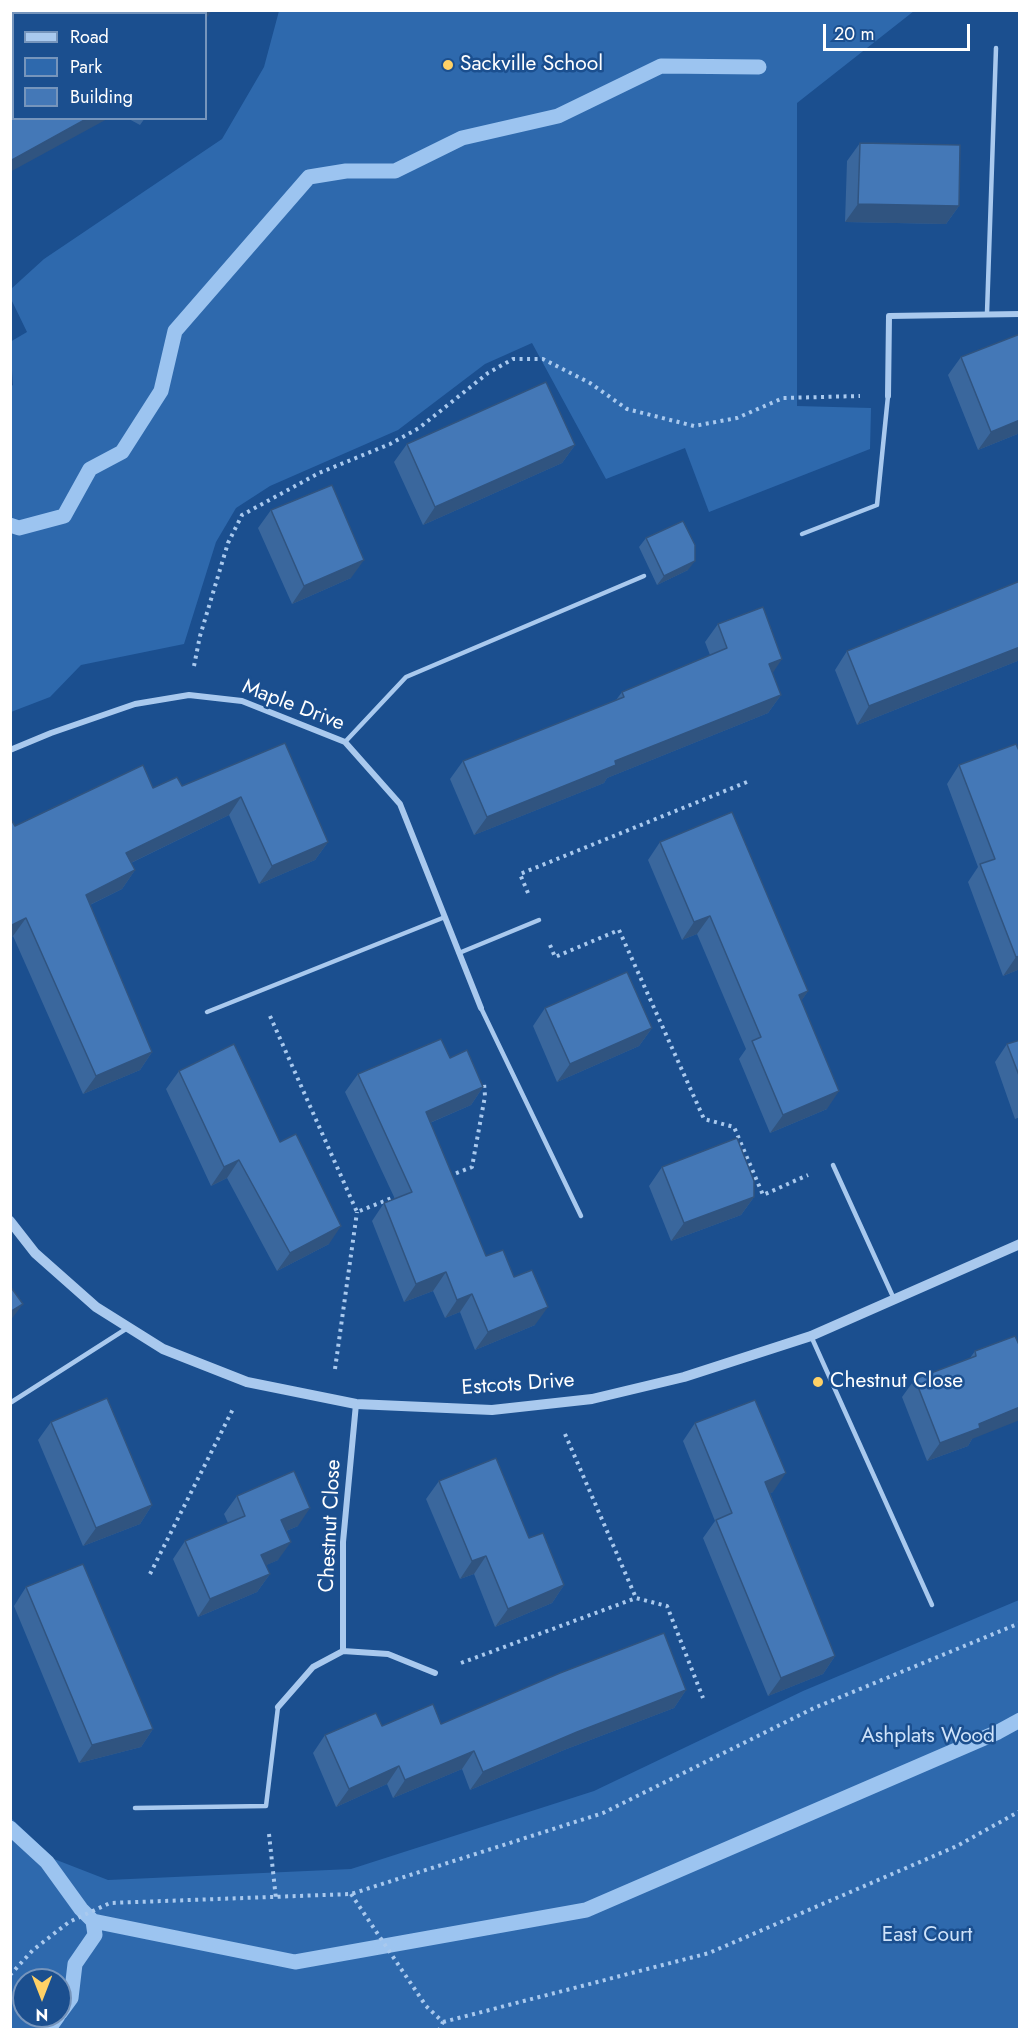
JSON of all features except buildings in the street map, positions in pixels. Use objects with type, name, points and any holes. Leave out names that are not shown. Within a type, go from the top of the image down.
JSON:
[{"type":"street","points":[[888,396],[889,316],[1020,314]]},
{"type":"street","name":"Maple Drive","points":[[10,750],[135,704],[189,695],[242,701],[345,742],[400,804],[482,1008]]},
{"type":"street","name":"Estcots Drive","points":[[10,1221],[35,1253],[96,1307],[163,1349],[247,1382],[356,1404],[492,1410],[592,1399],[684,1377],[811,1336],[1020,1244]]},
{"type":"street","name":"Chestnut Close","points":[[343,1651],[343,1542],[356,1404]]},
{"type":"street","points":[[278,1707],[313,1667],[343,1651],[388,1654],[435,1673]]},
{"type":"lane","points":[[987,313],[996,48]]},
{"type":"lane","points":[[802,534],[877,506],[888,396]]},
{"type":"lane","points":[[345,742],[406,677],[644,576]]},
{"type":"lane","points":[[207,1012],[445,917]]},
{"type":"lane","points":[[459,952],[539,920]]},
{"type":"lane","points":[[482,1008],[581,1216]]},
{"type":"lane","points":[[833,1165],[894,1300]]},
{"type":"lane","points":[[10,1403],[129,1328]]},
{"type":"lane","points":[[811,1336],[932,1605]]},
{"type":"lane","points":[[135,1808],[266,1806],[278,1707]]},
{"type":"path","points":[[189,695],[200,636],[228,543],[242,515],[319,473],[390,444],[419,428],[488,373],[513,359],[543,359],[590,383],[627,409],[694,426],[737,418],[783,398],[888,396]]},
{"type":"path","points":[[747,782],[520,874],[555,957],[619,930],[704,1119],[734,1127],[763,1195],[833,1165]]},
{"type":"path","points":[[259,991],[357,1212],[331,1399]]},
{"type":"path","points":[[440,1179],[472,1167],[484,1096],[484,1074]]},
{"type":"path","points":[[357,1212],[399,1195]]},
{"type":"path","points":[[150,1574],[247,1382]]},
{"type":"path","points":[[552,1404],[636,1598]]},
{"type":"path","points":[[435,1673],[636,1598],[667,1606],[704,1698]]},
{"type":"path","points":[[10,1975],[33,1950],[69,1922],[110,1903],[276,1899],[351,1894],[603,1813],[814,1708],[1020,1623]]},
{"type":"path","points":[[266,1806],[276,1899]]},
{"type":"path","points":[[439,2030],[443,2022],[709,1953],[957,1846],[1020,1811]]},
{"type":"path","points":[[351,1894],[426,2006],[443,2022]]},
{"type":"green space","points":[[279,11],[914,11],[797,103],[797,406],[871,408],[870,449],[709,512],[685,448],[606,479],[532,343],[485,364],[398,430],[270,486],[236,508],[216,542],[184,644],[81,665],[50,697],[11,712],[10,387],[13,385],[10,342],[27,332],[11,299],[11,289],[44,259],[222,139],[264,67]]},
{"type":"green space","name":"Ashplats Wood","points":[[1019,1600],[1019,2029],[11,2029],[11,1818],[54,1859],[108,1880],[351,1869],[594,1791],[803,1691]]},
{"type":"waterway","points":[[10,525],[19,528],[64,516],[90,469],[122,452],[161,391],[175,331],[309,177],[346,171],[395,171],[462,138],[558,116],[661,66],[759,67]]},
{"type":"waterway","points":[[10,1828],[47,1862],[81,1909],[93,1921],[295,1962],[586,1910],[998,1732],[1020,1720]]},
{"type":"waterway","points":[[72,1990],[75,1964],[95,1935],[93,1921]]},
{"type":"place","name":"Sackville School","points":[[448,65]]},
{"type":"place","name":"Chestnut Close","points":[[818,1382]]},
{"type":"park label","name":"East Court","points":[[927,1936]]}]
